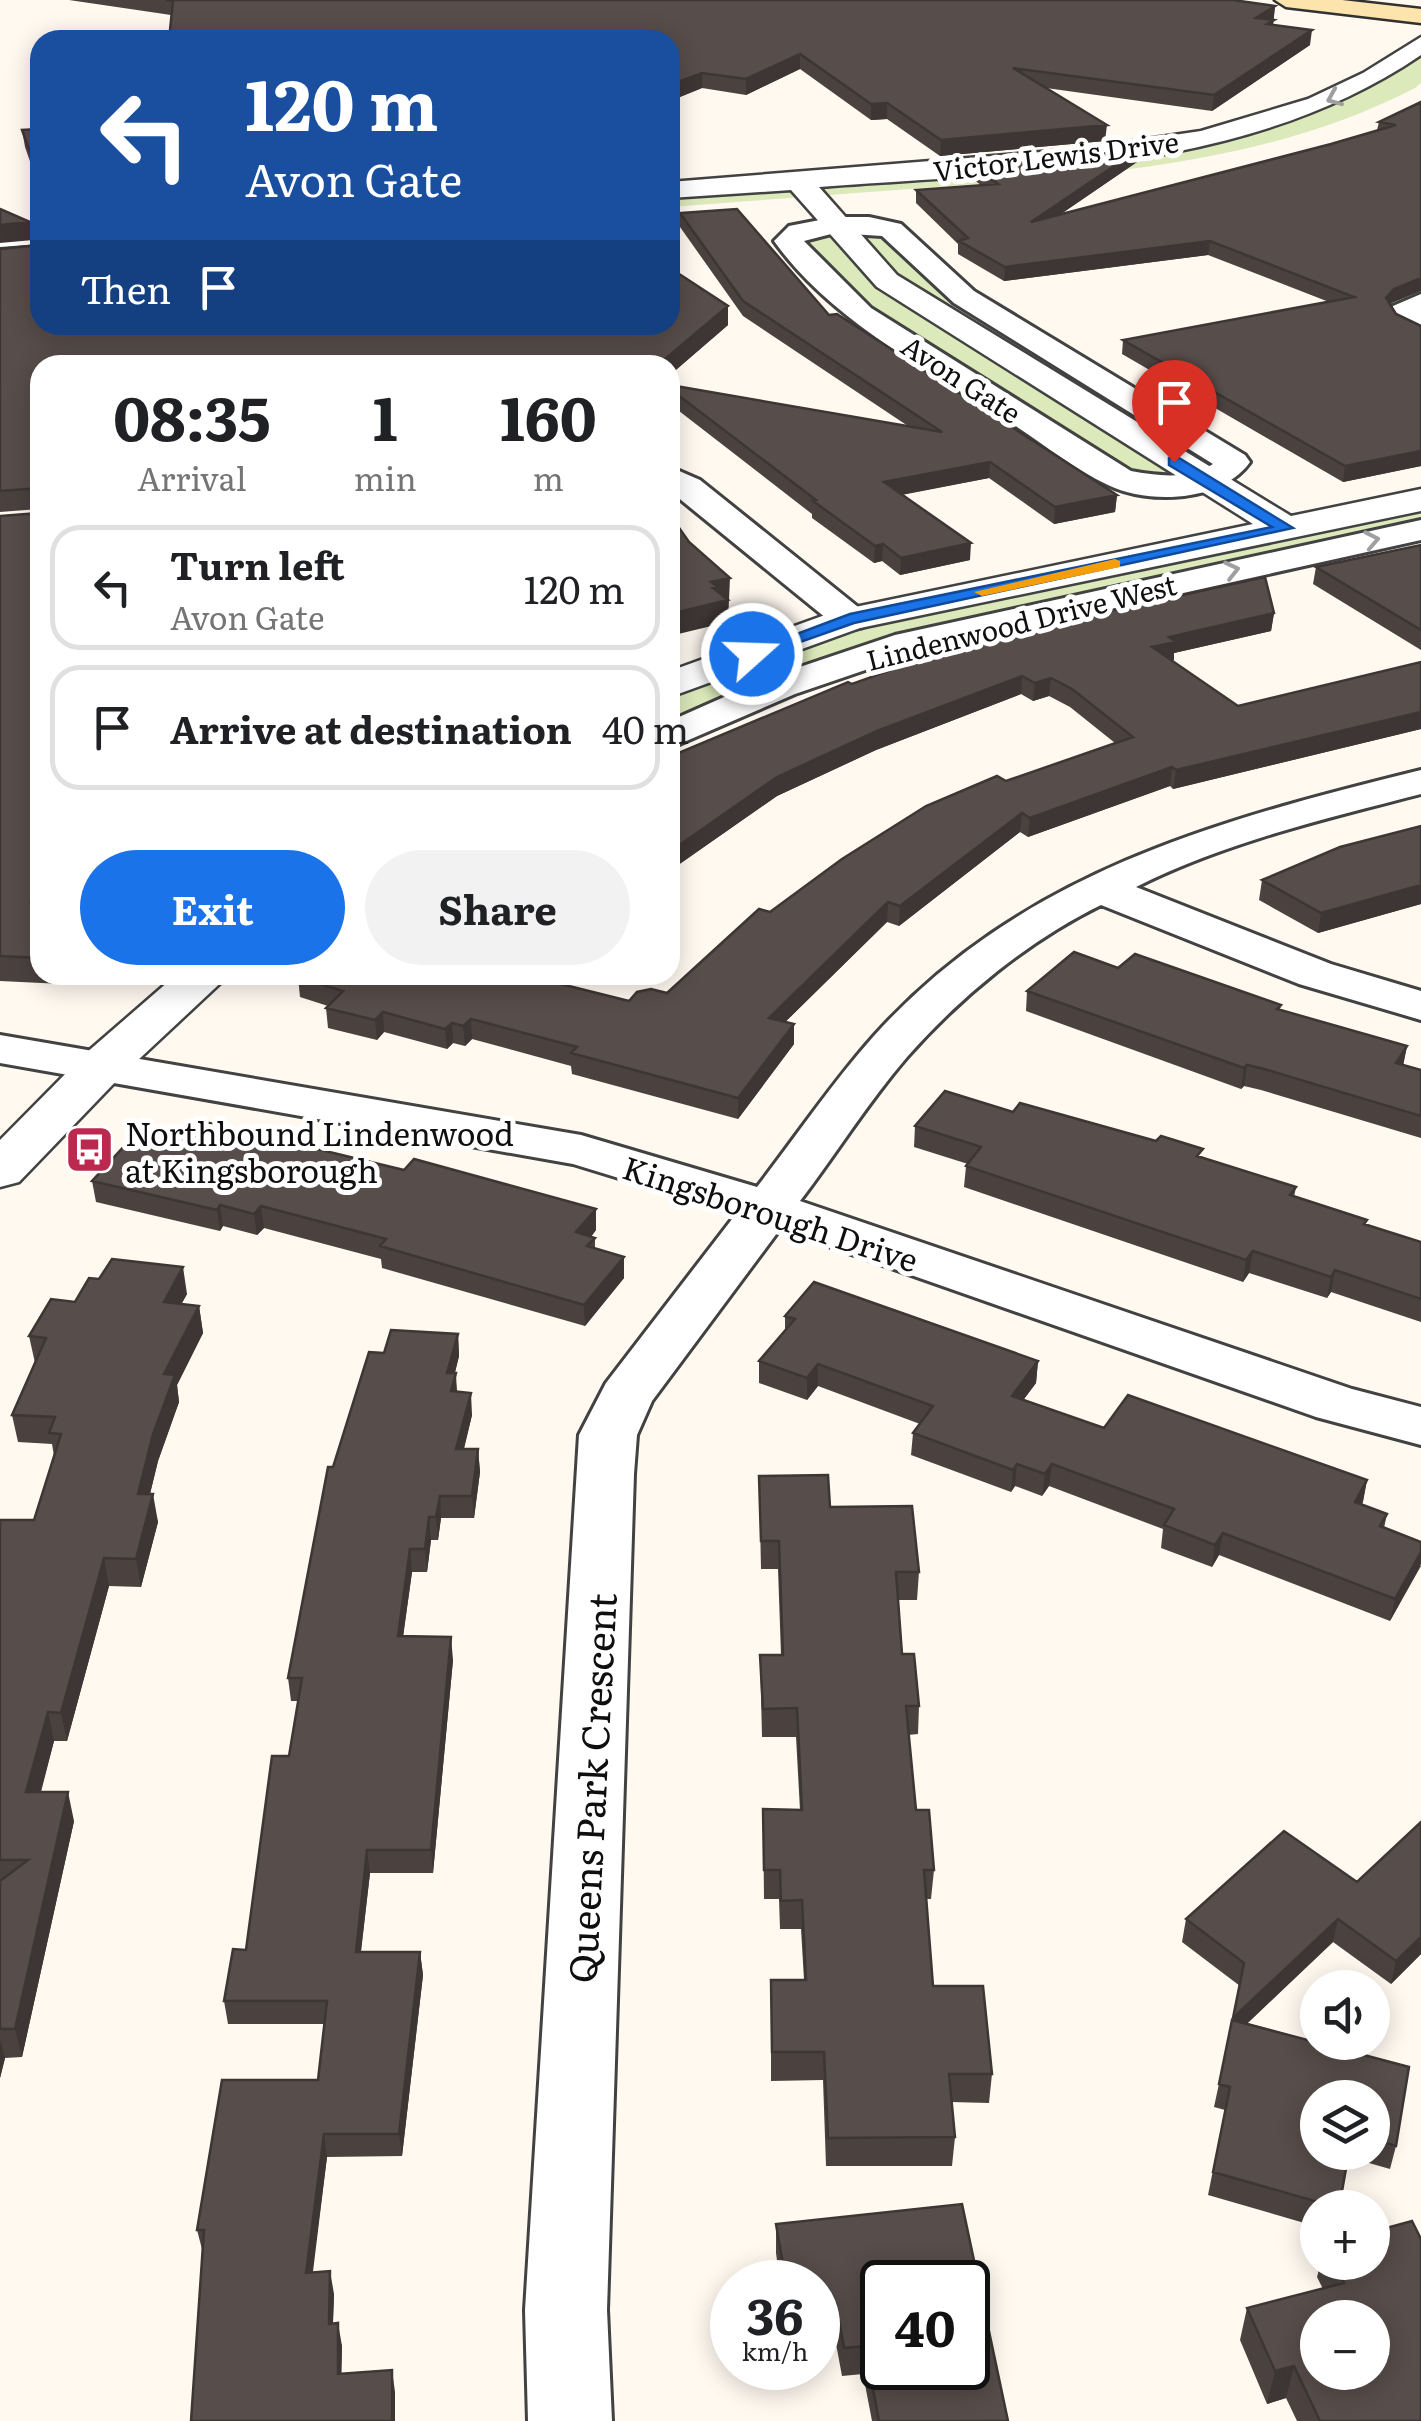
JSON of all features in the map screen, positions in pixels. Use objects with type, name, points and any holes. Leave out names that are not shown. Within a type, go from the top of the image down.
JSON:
[{"type":"main road","points":[[1294,1],[1421,16]]},
{"type":"main road","points":[[1294,1],[1402,31],[1419,46]]},
{"type":"street","name":"Victor Lewis Drive","points":[[680,206],[1034,161],[1251,128],[1360,87],[1419,46]]},
{"type":"street","name":"Victor Lewis Drive","points":[[680,190],[1022,181],[1174,164],[1282,141],[1353,118]]},
{"type":"street","name":"Avon Gate","points":[[805,189],[887,281],[1285,528]]},
{"type":"street","name":"Avon Gate","points":[[835,225],[799,232],[788,241],[861,314],[1120,479],[1152,486],[1206,482]]},
{"type":"street","points":[[0,238],[30,236]]},
{"type":"street","points":[[0,254],[30,252]]},
{"type":"street","points":[[1421,303],[1402,312],[1405,320],[1421,329]]},
{"type":"street","points":[[680,483],[850,619]]},
{"type":"street","name":"Lindenwood Drive West","points":[[680,682],[850,619],[1421,500]]},
{"type":"street","name":"Lindenwood Drive West","points":[[680,731],[781,686],[908,643],[1421,530]]},
{"type":"street","name":"Queens Park Crescent","points":[[570,2421],[566,2290],[608,1435],[626,1396],[889,1048],[927,1006],[1018,933],[1096,887],[1164,856],[1278,817],[1421,782]]},
{"type":"street","points":[[1096,887],[1315,974],[1421,1006]]},
{"type":"street","points":[[0,1171],[104,1066],[193,985]]},
{"type":"street","name":"Kingsborough Drive","points":[[0,1048],[581,1150],[770,1208],[1336,1404],[1421,1426]]},
{"type":"green space","points":[[1421,44],[1421,83],[1415,88],[1304,133],[1247,148],[1070,176],[680,206],[680,189],[1158,145],[1314,107]]},
{"type":"green space","points":[[869,225],[964,297],[1233,462],[1152,486],[861,314],[788,241]]},
{"type":"green space","points":[[1421,500],[1421,530],[908,643],[680,732],[680,681],[850,619]]},
{"type":"building","points":[[166,0],[1233,0],[1275,6],[1256,18],[1274,20],[1267,24],[1312,30],[1214,95],[1013,68],[1107,125],[941,140],[887,103],[871,104],[800,54],[746,79],[702,73],[680,81],[680,30],[170,30],[173,1]]},
{"type":"building","points":[[1421,102],[1421,278],[1394,289],[1386,298],[1396,314],[1421,326],[1421,451],[1345,466],[1123,340],[1354,297],[1210,241],[1005,267],[959,241],[968,238],[916,190],[998,184],[974,167],[1138,150],[1031,222],[1396,125],[1379,122]]},
{"type":"building","points":[[22,130],[30,130],[30,152]]},
{"type":"building","points":[[0,209],[30,222],[0,225]]},
{"type":"building","points":[[737,209],[829,315],[837,314],[1117,495],[1055,507],[990,462],[884,482],[971,543],[901,558],[883,544],[875,546],[680,397],[680,387],[942,432],[743,301],[680,213]]},
{"type":"building","points":[[30,246],[30,335],[680,335],[680,275],[728,306],[670,355],[30,355],[30,489],[0,491],[0,249]]},
{"type":"building","points":[[30,514],[30,958],[0,956],[0,516]]},
{"type":"building","points":[[680,529],[730,578],[711,582],[728,600],[680,612]]},
{"type":"building","points":[[1421,545],[1421,630],[1316,567]]},
{"type":"building","points":[[1265,577],[1274,613],[1169,637],[1176,642],[1152,647],[1238,706],[1421,662],[1421,712],[1176,770],[1172,767],[1030,818],[1022,813],[900,906],[888,902],[769,1018],[794,1024],[738,1098],[571,1053],[577,1047],[471,1019],[463,1026],[452,1023],[445,1029],[383,1012],[375,1020],[326,1008],[343,991],[324,985],[565,985],[629,1001],[637,992],[651,989],[667,993],[759,909],[770,912],[842,859],[926,806],[997,776],[1006,781],[1133,737],[1072,689],[1051,678],[1035,683],[1022,676],[877,731],[777,777],[680,845],[680,752],[848,682],[852,684],[950,649],[956,652],[1031,628]]},
{"type":"building","points":[[1421,826],[1421,885],[1321,913],[1262,880],[1340,847]]},
{"type":"building","points":[[1074,952],[1118,968],[1135,954],[1281,1005],[1277,1009],[1407,1046],[1396,1063],[1421,1070],[1421,1116],[1264,1069],[1247,1065],[1244,1068],[1027,991]]},
{"type":"building","points":[[945,1091],[1013,1112],[1020,1103],[1156,1141],[1161,1136],[1203,1149],[1197,1156],[1296,1187],[1290,1195],[1421,1242],[1421,1299],[1335,1270],[1331,1277],[1253,1251],[1246,1260],[966,1166],[981,1147],[915,1126]]},
{"type":"building","points":[[205,1122],[404,1170],[414,1159],[596,1209],[576,1232],[595,1238],[587,1246],[624,1257],[584,1305],[380,1246],[386,1239],[261,1206],[254,1214],[220,1205],[217,1210],[92,1181],[138,1131],[171,1138],[180,1127],[197,1131]]},
{"type":"building","points":[[112,1259],[183,1267],[164,1302],[199,1306],[164,1374],[175,1375],[153,1434],[138,1494],[153,1494],[136,1559],[104,1558],[61,1713],[48,1712],[26,1792],[68,1792],[15,2029],[0,2029],[0,1881],[28,1860],[0,1860],[0,1520],[34,1520],[61,1434],[49,1433],[55,1417],[12,1415],[46,1338],[29,1336],[51,1299],[75,1302],[89,1278],[99,1279]]},
{"type":"building","points":[[814,1282],[1038,1361],[1012,1396],[1104,1428],[1128,1395],[1367,1480],[1355,1502],[1387,1514],[1380,1526],[1421,1542],[1421,1552],[1395,1599],[1223,1533],[1215,1545],[1164,1525],[1174,1509],[1052,1464],[1045,1474],[1017,1464],[1013,1470],[913,1433],[933,1406],[818,1364],[807,1378],[759,1361],[795,1319],[785,1316]]},
{"type":"building","points":[[391,1330],[458,1334],[447,1373],[456,1373],[451,1391],[471,1393],[456,1449],[478,1449],[472,1496],[440,1496],[436,1517],[429,1517],[425,1549],[410,1549],[398,1636],[451,1637],[431,1850],[367,1850],[356,1952],[420,1952],[399,2134],[324,2134],[306,2273],[330,2271],[329,2324],[338,2323],[338,2374],[392,2370],[392,2421],[191,2421],[204,2230],[197,2230],[222,2080],[318,2080],[327,2001],[224,2001],[233,1949],[246,1950],[272,1756],[289,1756],[302,1678],[288,1678],[328,1467],[333,1467],[369,1352],[384,1353]]},
{"type":"building","points":[[828,1475],[830,1507],[912,1506],[919,1572],[896,1572],[902,1654],[914,1654],[919,1706],[906,1706],[916,1810],[929,1810],[934,1870],[924,1870],[933,1986],[983,1986],[992,2074],[949,2074],[955,2137],[828,2138],[824,2052],[772,2052],[771,1980],[806,1980],[802,1900],[781,1901],[780,1870],[764,1870],[763,1809],[802,1810],[797,1708],[763,1709],[760,1655],[783,1655],[779,1541],[761,1541],[759,1476]]},
{"type":"building","points":[[1421,1822],[1421,1937],[1396,1961],[1338,1919],[1233,2018],[1244,1963],[1186,1919],[1284,1831],[1357,1882]]},
{"type":"building","points":[[1232,2020],[1300,2038],[1300,2060],[1383,2060],[1409,2067],[1396,2146],[1390,2144],[1390,2080],[1300,2080],[1300,2170],[1346,2170],[1342,2190],[1300,2190],[1300,2197],[1213,2172],[1230,2087],[1219,2084]]},
{"type":"building","points":[[962,2204],[974,2260],[860,2260],[860,2346],[844,2348],[840,2260],[782,2260],[776,2224]]},
{"type":"building","points":[[1412,2221],[1421,2239],[1421,2421],[1320,2421],[1305,2390],[1390,2390],[1390,2300],[1300,2300],[1300,2379],[1294,2366],[1275,2371],[1247,2308],[1344,2283],[1343,2280],[1390,2280],[1390,2227]]},
{"type":"building","points":[[990,2336],[1008,2421],[879,2421],[873,2390],[990,2390]]},
{"type":"slow traffic","points":[[982,592],[1115,564]]},
{"type":"place","name":"Northbound Lindenwood at Kingsborough","points":[[90,1150]]},
{"type":"route","points":[[752,654],[850,619],[1285,528],[1174,462]]}]
